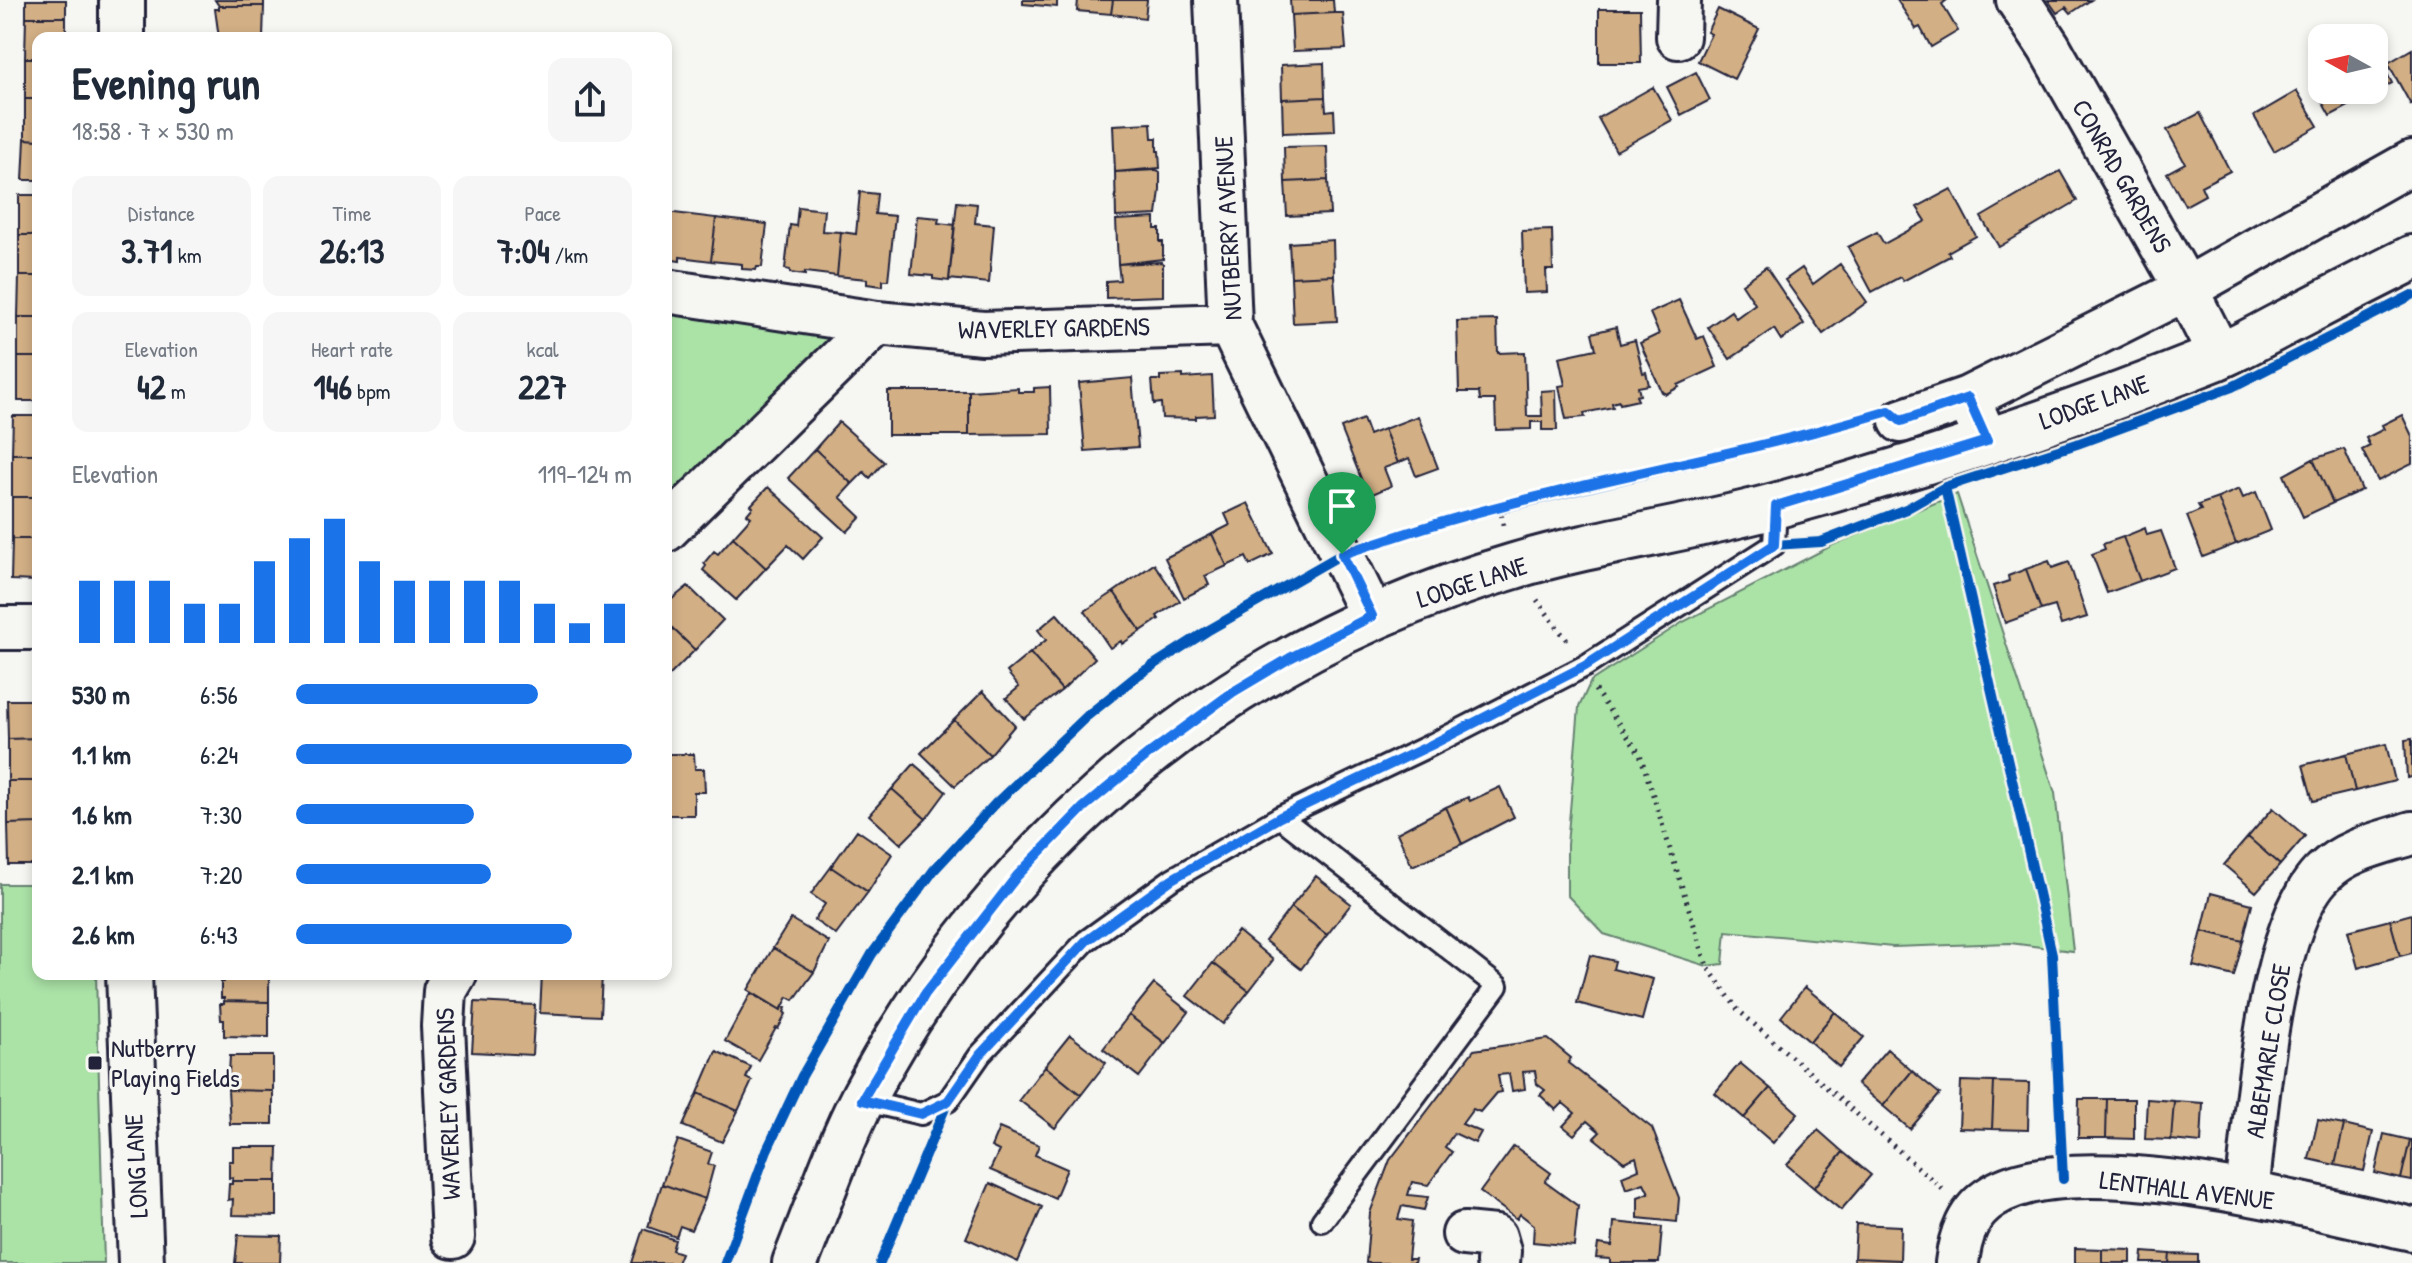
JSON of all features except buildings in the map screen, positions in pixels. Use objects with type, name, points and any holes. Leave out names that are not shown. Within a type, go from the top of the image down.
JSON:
[{"type":"street","points":[[122,0],[122,32]]},
{"type":"street","name":"NUTBERRY AVENUE","points":[[1216,0],[1230,325],[1372,616]]},
{"type":"street","name":"CONRAD GARDENS","points":[[2018,0],[2049,47],[2186,289],[2220,356]]},
{"type":"street","points":[[1901,421],[1968,398],[2186,289],[2412,162]]},
{"type":"street","name":"LODGE LANE","points":[[795,1263],[862,1100],[925,994],[1017,876],[1084,807],[1150,753],[1233,692],[1290,658],[1372,616],[1513,566],[1776,506],[1987,441],[2220,356],[2412,258]]},
{"type":"street","name":"WAVERLEY GARDENS","points":[[672,292],[877,323],[983,333],[1230,325]]},
{"type":"street","points":[[672,524],[877,323]]},
{"type":"street","points":[[1968,398],[1987,441]]},
{"type":"street","points":[[0,628],[32,628]]},
{"type":"street","name":"ALBEMARLE CLOSE","points":[[2247,1193],[2267,1030],[2284,952],[2310,888],[2337,860],[2412,833]]},
{"type":"street","name":"LONG LANE","points":[[129,980],[141,1263]]},
{"type":"street","name":"WAVERLEY GARDENS","points":[[451,980],[445,991],[443,1026],[453,1237]]},
{"type":"street","name":"LENTHALL AVENUE","points":[[1971,1214],[1991,1197],[2009,1188],[2063,1179],[2102,1177],[2158,1180],[2247,1193],[2412,1229]]},
{"type":"street","points":[[1957,1263],[1959,1243],[1971,1214]]},
{"type":"street","points":[[1464,1234],[1495,1237],[1498,1263]]},
{"type":"lane","points":[[862,1100],[921,1114],[948,1101],[980,1055],[1086,941],[1172,879],[1280,817],[1431,745],[1585,666],[1774,545],[1776,506]]},
{"type":"lane","points":[[1280,817],[1497,986],[1322,1221]]},
{"type":"path","points":[[1487,511],[1514,504]]},
{"type":"path","points":[[1500,507],[1505,538]]},
{"type":"path","points":[[1531,596],[1539,601],[1585,666],[1594,688],[1640,754],[1707,966],[1738,1010],[1971,1214]]},
{"type":"green space","points":[[672,308],[838,331],[672,500]]},
{"type":"green space","points":[[1957,494],[2055,793],[2073,951],[2010,943],[1893,947],[1726,931],[1723,964],[1707,966],[1604,934],[1567,895],[1567,845],[1579,707],[1591,681],[1683,622],[1833,545]]},
{"type":"green space","points":[[0,884],[32,884],[32,980],[96,980],[104,1263],[0,1263]]},
{"type":"cycle path","points":[[1774,545],[1821,542],[1906,509],[1945,487],[2077,444],[2232,387],[2412,295]]},
{"type":"cycle path","points":[[725,1263],[767,1150],[802,1076],[872,954],[934,870],[997,802],[1087,716],[1138,675],[1207,631],[1342,554],[1447,521],[1818,433],[1889,411],[1901,421]]},
{"type":"cycle path","points":[[1945,487],[2052,954],[2063,1179]]},
{"type":"cycle path","points":[[880,1263],[948,1101],[980,1055],[1086,941],[1172,879],[1280,817],[1431,745],[1585,666],[1774,545],[1776,506]]},
{"type":"place","name":"Nutberry Playing Fields","points":[[95,1063]]},
{"type":"route","points":[[1968,398],[1987,441],[1776,506],[1774,545],[1585,666],[1431,745],[1280,817],[1172,879],[1086,941],[980,1055],[948,1101],[921,1114],[862,1100],[925,994],[1017,876],[1084,807],[1150,753],[1233,692],[1290,658],[1372,616],[1342,554],[1447,521],[1818,433],[1889,411],[1901,421],[1968,398]]}]
